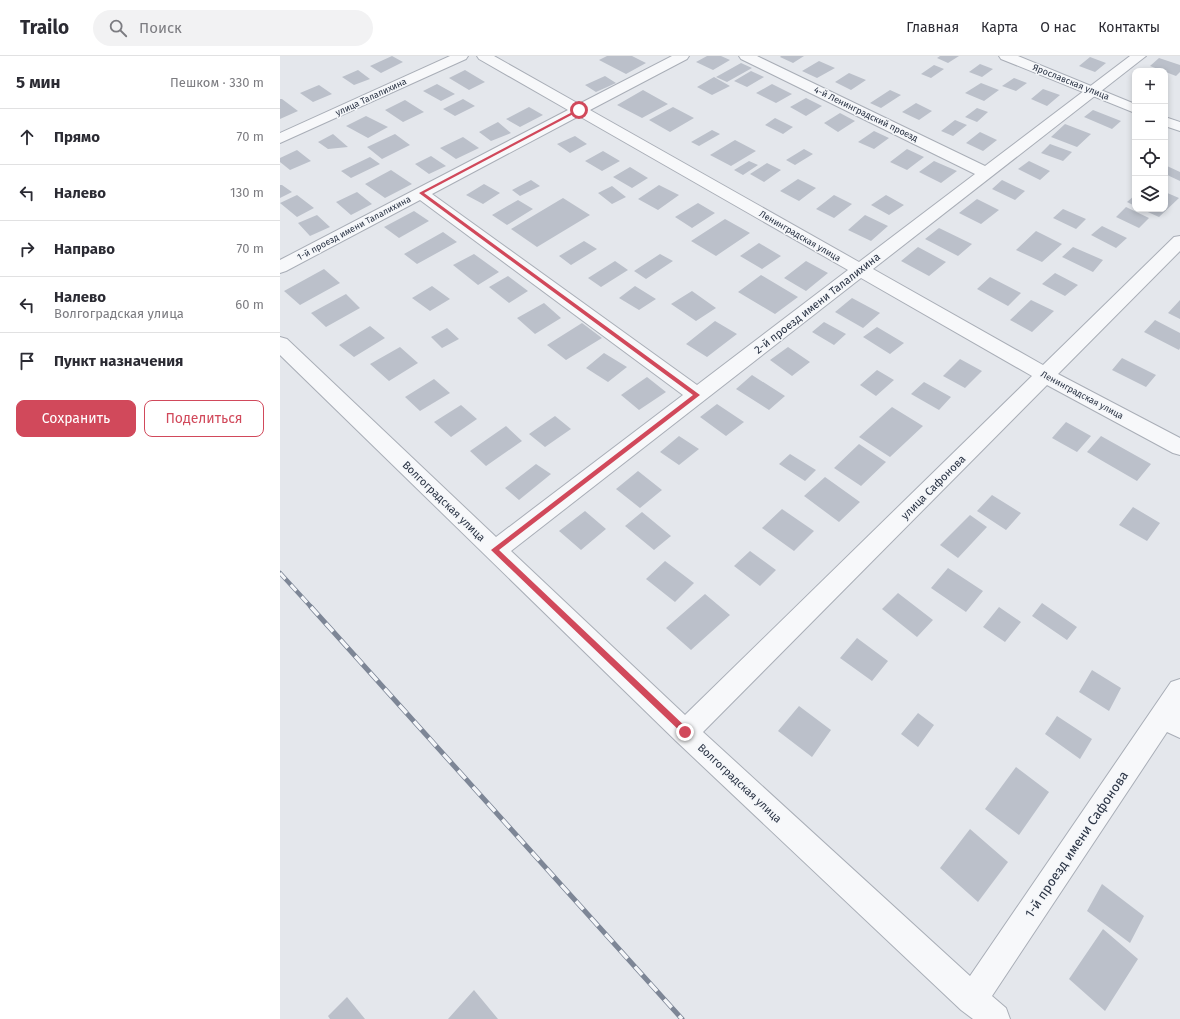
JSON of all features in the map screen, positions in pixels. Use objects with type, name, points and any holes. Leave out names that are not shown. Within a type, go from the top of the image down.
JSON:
[{"type":"street","name":"улица Талалихина","points":[[280,139],[461,56]]},
{"type":"street","name":"Ленинградская улица","points":[[484,56],[1045,375],[1180,447]]},
{"type":"street","name":"1-й проезд имени Талалихина","points":[[280,266],[682,56]]},
{"type":"street","name":"4-й Ленинградский проезд","points":[[746,56],[986,173]]},
{"type":"street","name":"Ярославская улица","points":[[1006,56],[1132,108]]},
{"type":"street","name":"2-й проезд имени Талалихина","points":[[495,550],[1139,56]]},
{"type":"street","points":[[1168,122],[1180,127]]},
{"type":"street","points":[[421,193],[697,395]]},
{"type":"street","name":"улица Сафонова","points":[[685,732],[1180,242]]},
{"type":"street","name":"Волгоградская улица","points":[[280,344],[685,732],[995,1019]]},
{"type":"street","name":"1-й проезд имени Сафонова","points":[[972,998],[1172,720],[1180,690]]},
{"type":"building","points":[[392,56],[403,62],[381,73],[370,66]]},
{"type":"building","points":[[607,56],[632,56],[646,63],[626,74],[599,60]]},
{"type":"building","points":[[707,56],[721,56],[730,60],[713,70],[696,62]]},
{"type":"building","points":[[804,56],[793,63],[780,57]]},
{"type":"building","points":[[940,56],[959,56],[948,63],[937,58]]},
{"type":"building","points":[[1090,57],[1106,63],[1095,72],[1079,66]]},
{"type":"building","points":[[1159,58],[1180,65],[1180,72],[1176,76],[1168,73],[1168,68],[1155,68],[1150,66]]},
{"type":"building","points":[[819,61],[835,68],[817,78],[802,71]]},
{"type":"building","points":[[741,63],[752,68],[727,82],[716,77]]},
{"type":"building","points":[[980,64],[993,69],[982,77],[969,72]]},
{"type":"building","points":[[934,65],[944,69],[931,78],[921,74]]},
{"type":"building","points":[[358,70],[370,79],[354,85],[342,77]]},
{"type":"building","points":[[465,70],[485,82],[469,90],[449,78]]},
{"type":"building","points":[[751,71],[764,77],[747,87],[734,81]]},
{"type":"building","points":[[849,73],[866,80],[851,90],[835,82]]},
{"type":"building","points":[[605,76],[616,83],[596,92],[585,85]]},
{"type":"building","points":[[714,77],[730,86],[712,95],[697,87]]},
{"type":"building","points":[[1014,78],[1027,83],[1016,91],[1002,86]]},
{"type":"building","points":[[981,83],[999,90],[984,101],[965,93]]},
{"type":"building","points":[[437,84],[455,94],[441,101],[423,91]]},
{"type":"building","points":[[772,84],[792,94],[776,103],[756,93]]},
{"type":"building","points":[[319,85],[332,94],[313,102],[300,93]]},
{"type":"building","points":[[1043,89],[1060,95],[1047,106],[1031,99]]},
{"type":"building","points":[[643,90],[668,104],[642,118],[617,105]]},
{"type":"building","points":[[890,90],[901,95],[881,108],[870,103]]},
{"type":"building","points":[[806,98],[822,106],[806,116],[790,107]]},
{"type":"building","points":[[280,99],[282,99],[298,111],[280,119]]},
{"type":"building","points":[[463,99],[475,106],[455,116],[443,109]]},
{"type":"building","points":[[405,100],[424,112],[403,122],[385,110]]},
{"type":"building","points":[[916,103],[932,111],[919,120],[902,112]]},
{"type":"building","points":[[529,107],[543,115],[520,127],[506,119]]},
{"type":"building","points":[[673,107],[694,118],[670,132],[649,120]]},
{"type":"building","points":[[977,108],[988,112],[977,122],[965,117]]},
{"type":"building","points":[[1093,110],[1121,121],[1112,129],[1084,117]]},
{"type":"building","points":[[840,113],[855,121],[838,132],[824,123]]},
{"type":"building","points":[[366,116],[388,127],[368,138],[346,126]]},
{"type":"building","points":[[775,118],[793,127],[783,134],[765,125]]},
{"type":"building","points":[[955,120],[967,125],[953,136],[941,131]]},
{"type":"building","points":[[498,122],[511,133],[491,141],[479,132]]},
{"type":"building","points":[[1065,124],[1091,134],[1077,147],[1051,137]]},
{"type":"building","points":[[712,130],[720,134],[699,146],[691,142]]},
{"type":"building","points":[[874,131],[889,138],[874,149],[858,142]]},
{"type":"building","points":[[980,132],[997,140],[983,151],[966,143]]},
{"type":"building","points":[[333,134],[348,147],[328,149],[318,142]]},
{"type":"building","points":[[395,134],[410,145],[382,159],[367,147]]},
{"type":"building","points":[[575,136],[587,144],[570,153],[557,144]]},
{"type":"building","points":[[463,137],[479,148],[456,159],[440,148]]},
{"type":"building","points":[[735,140],[756,151],[731,166],[710,155]]},
{"type":"building","points":[[1050,144],[1072,152],[1063,161],[1041,153]]},
{"type":"building","points":[[804,149],[813,154],[795,165],[786,160]]},
{"type":"building","points":[[907,149],[924,157],[907,170],[890,162]]},
{"type":"building","points":[[297,150],[311,161],[290,170],[280,162],[280,158]]},
{"type":"building","points":[[603,151],[620,161],[602,171],[585,161]]},
{"type":"building","points":[[431,156],[446,166],[429,174],[415,164]]},
{"type":"building","points":[[370,157],[380,164],[351,178],[341,171]]},
{"type":"building","points":[[749,161],[758,165],[743,175],[734,170]]},
{"type":"building","points":[[934,161],[957,171],[941,183],[919,172]]},
{"type":"building","points":[[1029,161],[1050,171],[1040,180],[1018,169]]},
{"type":"building","points":[[767,163],[781,170],[764,182],[750,174]]},
{"type":"building","points":[[1168,166],[1180,172],[1180,181],[1168,175]]},
{"type":"building","points":[[630,167],[648,178],[632,188],[613,177]]},
{"type":"building","points":[[391,170],[412,184],[385,198],[365,184]]},
{"type":"building","points":[[798,179],[816,188],[799,201],[780,191]]},
{"type":"building","points":[[531,180],[540,186],[520,196],[512,190]]},
{"type":"building","points":[[1002,180],[1025,191],[1015,200],[992,189]]},
{"type":"building","points":[[484,184],[500,193],[483,204],[466,195]]},
{"type":"building","points":[[280,185],[282,185],[292,192],[280,198]]},
{"type":"building","points":[[659,185],[679,195],[658,210],[638,199]]},
{"type":"building","points":[[612,186],[626,197],[612,204],[598,193]]},
{"type":"building","points":[[357,192],[372,204],[351,215],[336,202]]},
{"type":"building","points":[[1168,193],[1179,198],[1168,208]]},
{"type":"building","points":[[297,195],[314,208],[297,217],[280,203]]},
{"type":"building","points":[[834,195],[852,204],[834,218],[816,209]]},
{"type":"building","points":[[886,195],[904,205],[889,215],[871,205]]},
{"type":"building","points":[[563,198],[590,215],[537,247],[511,229]]},
{"type":"building","points":[[1132,198],[1132,204],[1127,202]]},
{"type":"building","points":[[977,199],[999,210],[981,224],[959,213]]},
{"type":"building","points":[[518,200],[533,209],[507,225],[492,215]]},
{"type":"building","points":[[698,203],[715,213],[692,228],[675,217]]},
{"type":"building","points":[[1126,207],[1132,210],[1132,212],[1136,212],[1149,218],[1139,228],[1116,217]]},
{"type":"building","points":[[1063,209],[1086,219],[1076,229],[1053,218]]},
{"type":"building","points":[[414,211],[429,221],[399,238],[384,227]]},
{"type":"building","points":[[1148,212],[1164,212],[1159,217]]},
{"type":"building","points":[[317,215],[330,227],[310,236],[298,223]]},
{"type":"building","points":[[865,215],[888,226],[871,241],[848,230]]},
{"type":"building","points":[[725,219],[750,233],[716,256],[691,241]]},
{"type":"building","points":[[1102,226],[1127,238],[1116,248],[1091,235]]},
{"type":"building","points":[[939,228],[972,244],[958,256],[925,239]]},
{"type":"building","points":[[1036,231],[1062,244],[1042,262],[1016,250]]},
{"type":"building","points":[[443,232],[457,242],[417,264],[404,254]]},
{"type":"building","points":[[584,241],[597,249],[571,265],[559,256]]},
{"type":"building","points":[[759,243],[781,256],[762,269],[740,256]]},
{"type":"building","points":[[918,247],[946,262],[929,276],[901,261]]},
{"type":"building","points":[[1073,247],[1103,260],[1093,272],[1062,257]]},
{"type":"building","points":[[474,254],[499,272],[478,285],[453,265]]},
{"type":"building","points":[[660,254],[673,261],[646,279],[634,271]]},
{"type":"building","points":[[615,261],[628,270],[601,287],[588,278]]},
{"type":"building","points":[[806,261],[828,273],[806,291],[784,278]]},
{"type":"building","points":[[324,269],[340,283],[300,305],[284,291]]},
{"type":"building","points":[[1055,273],[1078,285],[1065,296],[1042,284]]},
{"type":"building","points":[[761,275],[798,297],[775,314],[738,292]]},
{"type":"building","points":[[508,276],[528,291],[509,303],[489,287]]},
{"type":"building","points":[[990,277],[1021,293],[1008,306],[977,289]]},
{"type":"building","points":[[432,286],[450,299],[430,311],[412,298]]},
{"type":"building","points":[[635,286],[656,299],[639,310],[619,298]]},
{"type":"building","points":[[692,291],[716,308],[696,321],[671,304]]},
{"type":"building","points":[[346,294],[360,308],[326,327],[311,313]]},
{"type":"building","points":[[852,298],[880,313],[863,328],[835,312]]},
{"type":"building","points":[[1031,300],[1054,311],[1032,332],[1010,320]]},
{"type":"building","points":[[1180,300],[1180,319],[1168,313]]},
{"type":"building","points":[[544,303],[561,318],[535,334],[517,318]]},
{"type":"building","points":[[1155,320],[1180,333],[1179,350],[1144,332]]},
{"type":"building","points":[[715,321],[737,334],[707,357],[686,344]]},
{"type":"building","points":[[824,322],[846,334],[834,345],[812,332]]},
{"type":"building","points":[[582,323],[602,338],[566,360],[547,345]]},
{"type":"building","points":[[370,326],[385,338],[354,357],[339,345]]},
{"type":"building","points":[[877,327],[904,343],[890,354],[863,337]]},
{"type":"building","points":[[447,328],[459,339],[442,348],[431,337]]},
{"type":"building","points":[[400,347],[418,363],[389,381],[370,364]]},
{"type":"building","points":[[788,347],[810,362],[792,376],[770,360]]},
{"type":"building","points":[[604,353],[627,367],[608,382],[586,368]]},
{"type":"building","points":[[1122,358],[1156,375],[1146,387],[1112,370]]},
{"type":"building","points":[[960,359],[982,371],[965,388],[943,376]]},
{"type":"building","points":[[877,370],[894,380],[876,396],[860,385]]},
{"type":"building","points":[[752,375],[785,396],[769,410],[736,389]]},
{"type":"building","points":[[647,377],[666,392],[639,410],[621,395]]},
{"type":"building","points":[[434,379],[450,393],[420,411],[405,397]]},
{"type":"building","points":[[924,382],[951,397],[939,410],[911,394]]},
{"type":"building","points":[[717,404],[744,422],[726,436],[700,417]]},
{"type":"building","points":[[461,405],[477,419],[451,437],[434,422]]},
{"type":"building","points":[[892,407],[923,426],[890,457],[859,437]]},
{"type":"building","points":[[555,416],[571,429],[545,447],[529,434]]},
{"type":"building","points":[[1066,422],[1091,436],[1077,452],[1052,438]]},
{"type":"building","points":[[506,426],[522,441],[486,466],[470,451]]},
{"type":"building","points":[[679,436],[699,449],[679,465],[660,452]]},
{"type":"building","points":[[1101,436],[1151,464],[1137,481],[1087,452]]},
{"type":"building","points":[[859,444],[886,462],[861,486],[834,468]]},
{"type":"building","points":[[790,454],[816,470],[805,481],[779,464]]},
{"type":"building","points":[[536,464],[551,474],[519,500],[505,488]]},
{"type":"building","points":[[638,471],[662,490],[640,508],[616,489]]},
{"type":"building","points":[[825,477],[860,502],[839,522],[804,496]]},
{"type":"building","points":[[992,495],[1021,513],[1006,530],[977,511]]},
{"type":"building","points":[[1133,507],[1160,523],[1147,541],[1119,525]]},
{"type":"building","points":[[782,509],[814,531],[794,551],[762,528]]},
{"type":"building","points":[[585,511],[606,529],[581,550],[559,531]]},
{"type":"building","points":[[642,512],[671,536],[654,550],[625,526]]},
{"type":"building","points":[[970,515],[987,527],[958,558],[940,545]]},
{"type":"building","points":[[750,551],[776,570],[760,586],[734,566]]},
{"type":"building","points":[[665,561],[694,583],[675,602],[646,579]]},
{"type":"building","points":[[948,568],[983,591],[966,612],[931,588]]},
{"type":"building","points":[[898,593],[933,620],[917,637],[882,609]]},
{"type":"building","points":[[705,594],[730,615],[691,650],[666,628]]},
{"type":"building","points":[[1042,603],[1077,627],[1067,640],[1032,616]]},
{"type":"building","points":[[999,607],[1021,622],[1005,642],[983,627]]},
{"type":"building","points":[[857,638],[888,661],[872,681],[840,658]]},
{"type":"building","points":[[1092,670],[1121,688],[1109,711],[1079,692]]},
{"type":"building","points":[[799,706],[831,730],[812,757],[778,731]]},
{"type":"building","points":[[918,713],[934,725],[918,747],[901,734]]},
{"type":"building","points":[[1057,716],[1092,739],[1080,759],[1045,734]]},
{"type":"building","points":[[1016,767],[1049,792],[1019,835],[985,809]]},
{"type":"building","points":[[970,829],[1008,862],[978,902],[940,868]]},
{"type":"building","points":[[1102,884],[1144,916],[1130,943],[1087,911]]},
{"type":"building","points":[[1103,929],[1138,959],[1105,1011],[1069,979]]},
{"type":"building","points":[[474,990],[498,1019],[448,1019]]},
{"type":"building","points":[[347,997],[365,1019],[330,1019],[328,1016]]},
{"type":"railway","points":[[280,573],[312,608]]},
{"type":"railway","points":[[311,607],[682,1019]]},
{"type":"route","points":[[579,110],[421,193],[697,395],[495,550],[685,732]]}]
